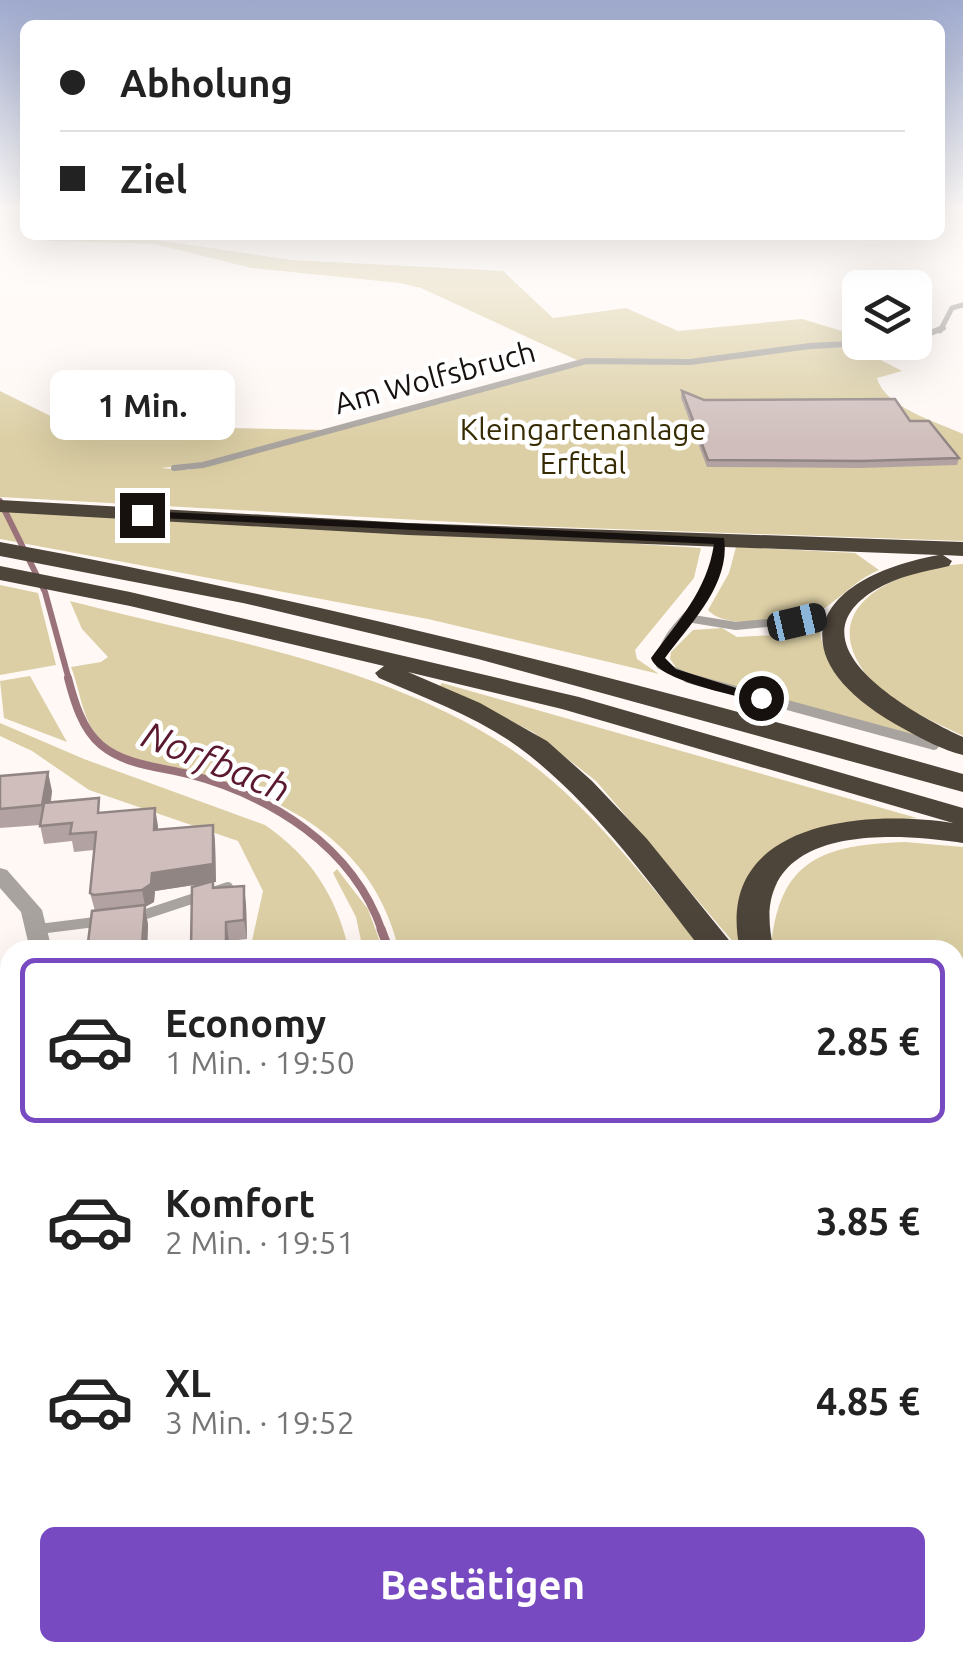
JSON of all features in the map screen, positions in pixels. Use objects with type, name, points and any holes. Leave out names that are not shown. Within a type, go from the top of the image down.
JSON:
[{"type":"highway","points":[[0,506],[408,529],[963,549]]},
{"type":"highway","points":[[0,548],[440,642],[963,782]]},
{"type":"highway","points":[[963,559],[897,569],[863,584],[838,611],[834,634],[842,663],[864,690],[913,723],[963,748]]},
{"type":"highway","points":[[0,573],[570,703],[963,817]]},
{"type":"highway","points":[[351,650],[396,678],[470,709],[537,747],[582,787],[636,846],[712,940]]},
{"type":"highway","points":[[755,940],[750,917],[756,888],[775,860],[809,840],[876,826],[963,834]]},
{"type":"street","points":[[0,875],[26,901],[40,940]]},
{"type":"lane","points":[[932,334],[947,324],[952,308],[963,305]]},
{"type":"lane","name":"Am Wolfsbruch","points":[[174,468],[203,465],[584,361],[690,362],[842,345]]},
{"type":"lane","points":[[720,541],[716,573],[658,658],[660,665],[671,672],[934,746]]},
{"type":"lane","points":[[687,618],[736,626],[817,618]]},
{"type":"lane","points":[[40,940],[148,916],[164,906],[228,887]]},
{"type":"green space","points":[[415,287],[520,287],[553,318],[626,308],[678,331],[802,319],[842,331],[842,344],[678,362],[579,361]]},
{"type":"green space","name":"Kleingartenanlage Erfttal","points":[[842,347],[842,360],[881,360],[902,371],[877,378],[890,398],[963,434],[963,541],[527,526],[0,497],[0,391],[95,438],[227,428],[325,430],[204,463],[161,468],[188,470],[581,364],[667,364]]},
{"type":"green space","points":[[0,510],[701,548],[694,578],[635,650],[637,659],[659,674],[428,619],[0,539]]},
{"type":"green space","points":[[736,547],[855,553],[879,570],[814,614],[774,622],[728,620],[708,610],[729,573]]},
{"type":"green space","points":[[963,564],[963,736],[910,709],[874,684],[852,648],[850,626],[858,608],[893,581],[916,572]]},
{"type":"green space","points":[[0,585],[38,593],[56,665],[0,675]]},
{"type":"green space","points":[[70,601],[242,642],[356,675],[465,722],[515,752],[568,795],[696,940],[396,940],[387,913],[369,881],[348,854],[322,831],[261,796],[190,772],[134,759],[104,743],[87,717],[71,667],[101,662],[108,657],[82,629]]},
{"type":"green space","points":[[820,620],[822,642],[840,678],[872,707],[927,740],[689,675],[677,669],[670,659],[671,652],[693,630],[722,628],[737,637],[794,634],[783,626]]},
{"type":"green space","points":[[30,676],[67,742],[4,718],[0,681]]},
{"type":"green space","points":[[442,683],[917,818],[839,823],[794,839],[755,940],[731,940],[596,781],[533,732],[440,686]]},
{"type":"green space","points":[[0,723],[84,759],[265,825],[296,850],[319,879],[346,940],[252,940],[263,891],[238,841],[89,790],[32,751],[0,736]]},
{"type":"green space","points":[[876,844],[963,847],[963,940],[772,940],[783,895],[810,863],[828,853]]},
{"type":"green space","points":[[337,869],[368,909],[379,940],[361,940],[356,917],[333,873]]},
{"type":"building","points":[[682,391],[704,400],[895,399],[910,421],[929,421],[959,458],[708,460]]},
{"type":"building","points":[[48,772],[42,805],[0,809],[0,776]]},
{"type":"building","points":[[99,798],[98,813],[155,808],[154,830],[213,825],[213,864],[152,873],[151,884],[142,890],[90,893],[96,832],[70,834],[72,823],[40,826],[44,803]]},
{"type":"building","points":[[213,881],[213,888],[244,886],[244,920],[226,922],[226,940],[191,940],[192,887]]},
{"type":"building","points":[[145,905],[142,940],[88,940],[92,911]]},
{"type":"waterway","name":"Norfbach","points":[[0,501],[45,592],[69,680]]},
{"type":"waterway","name":"Norfbach","points":[[68,678],[84,723],[101,745],[131,761],[219,784],[278,811],[330,850],[351,874],[382,931]]},
{"type":"waterway","name":"Norfbach","points":[[381,929],[385,940]]},
{"type":"route","points":[[142,515],[720,541],[716,573],[706,592],[658,658],[660,665],[671,672],[761,698]]}]
